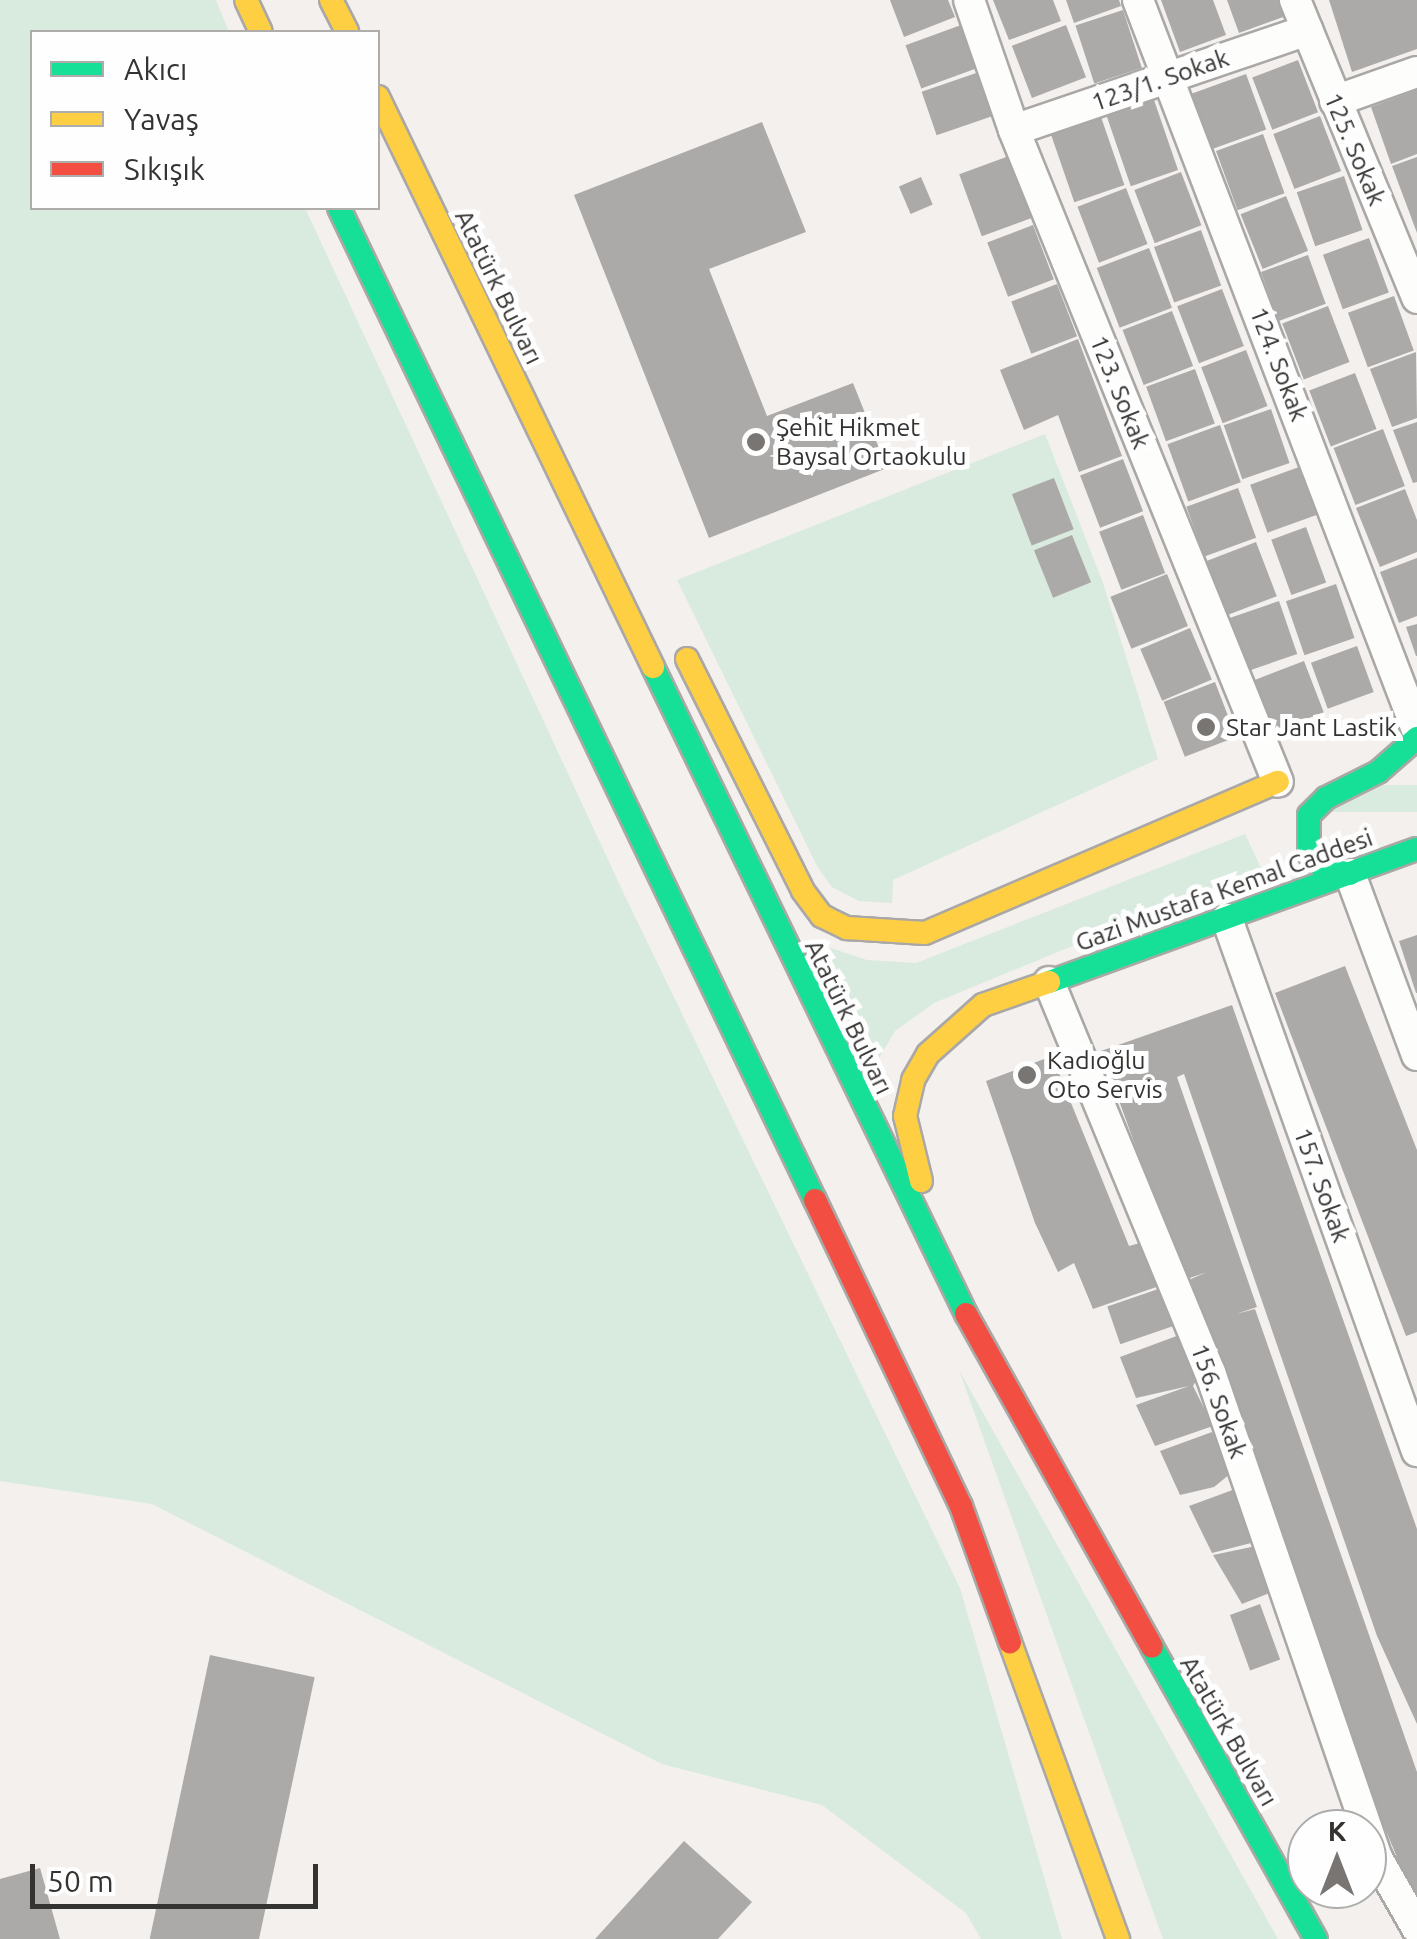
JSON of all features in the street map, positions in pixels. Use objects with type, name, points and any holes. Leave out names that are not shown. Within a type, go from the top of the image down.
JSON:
[{"type":"main road","points":[[246,0],[260,30]]},
{"type":"main road","points":[[331,0],[346,30]]},
{"type":"main road","name":"Atatürk Bulvarı","points":[[380,101],[970,1325],[1314,1937]]},
{"type":"main road","points":[[396,135],[454,198]]},
{"type":"main road","points":[[341,210],[961,1506],[1118,1939]]},
{"type":"main road","points":[[678,642],[803,891],[822,916],[847,928],[925,933],[1286,779]]},
{"type":"main road","points":[[1347,760],[1417,735]]},
{"type":"main road","points":[[1350,874],[1323,868],[1310,854],[1304,836],[1309,815],[1326,798],[1378,772],[1417,735]]},
{"type":"main road","name":"Gazi Mustafa Kemal Caddesi","points":[[970,1325],[920,1177],[906,1116],[913,1080],[959,1021],[983,1005],[1417,849]]},
{"type":"street","name":"123. Sokak","points":[[970,0],[1014,130],[1286,779]]},
{"type":"street","name":"124. Sokak","points":[[1138,0],[1417,735]]},
{"type":"street","name":"125. Sokak","points":[[1295,0],[1417,298]]},
{"type":"street","name":"123/1. Sokak","points":[[1014,130],[1306,30]]},
{"type":"street","points":[[1334,101],[1417,72]]},
{"type":"street","points":[[1350,874],[1417,1055]]},
{"type":"street","name":"157. Sokak","points":[[1227,919],[1417,1450]]},
{"type":"street","name":"156. Sokak","points":[[1049,982],[1210,1372],[1376,1858],[1417,1928]]},
{"type":"green space","points":[[0,0],[216,0],[228,30],[30,30],[30,210],[306,210],[624,894],[960,1588],[1062,1939],[981,1939],[966,1913],[822,1805],[662,1764],[152,1504],[0,1481]]},
{"type":"green space","points":[[1045,434],[1103,583],[1158,759],[893,880],[892,903],[859,901],[832,887],[818,868],[677,580]]},
{"type":"green space","points":[[1327,785],[1417,785],[1417,812],[1327,812]]},
{"type":"green space","points":[[1245,834],[1261,868],[934,1003],[895,1031],[874,1067],[813,942],[867,960],[916,963]]},
{"type":"green space","points":[[959,1370],[1278,1939],[1163,1939]]},
{"type":"building","points":[[890,0],[948,0],[955,17],[904,37]]},
{"type":"building","points":[[993,0],[1053,0],[1061,21],[1009,40]]},
{"type":"building","points":[[1066,0],[1119,0],[1121,6],[1074,23]]},
{"type":"building","points":[[1161,0],[1213,0],[1226,35],[1180,52]]},
{"type":"building","points":[[1227,0],[1280,0],[1286,16],[1239,33]]},
{"type":"building","points":[[1329,0],[1417,0],[1417,49],[1352,72]]},
{"type":"building","points":[[1123,10],[1142,68],[1094,83],[1075,25]]},
{"type":"building","points":[[961,25],[977,68],[921,88],[906,45]]},
{"type":"building","points":[[1066,25],[1086,77],[1032,98],[1012,46]]},
{"type":"building","points":[[1298,60],[1318,112],[1272,130],[1252,78]]},
{"type":"building","points":[[985,70],[1000,113],[937,135],[922,92]]},
{"type":"building","points":[[1246,74],[1266,129],[1212,149],[1191,94]]},
{"type":"building","points":[[1417,90],[1417,154],[1391,164],[1371,107]]},
{"type":"building","points":[[1154,100],[1178,170],[1131,186],[1107,116]]},
{"type":"building","points":[[1320,116],[1341,171],[1294,189],[1273,134]]},
{"type":"building","points":[[1101,117],[1124,185],[1074,202],[1051,134]]},
{"type":"building","points":[[762,122],[806,232],[709,269],[767,416],[853,383],[887,468],[709,538],[574,195]]},
{"type":"building","points":[[1263,134],[1285,193],[1238,210],[1216,151]]},
{"type":"building","points":[[1009,156],[1032,218],[982,236],[959,174]]},
{"type":"building","points":[[1417,157],[1417,233],[1392,166]]},
{"type":"building","points":[[1181,172],[1201,225],[1155,243],[1134,190]]},
{"type":"building","points":[[1344,176],[1363,230],[1315,246],[1297,192]]},
{"type":"building","points":[[921,177],[933,205],[911,214],[899,186]]},
{"type":"building","points":[[1126,188],[1148,244],[1099,263],[1077,207]]},
{"type":"building","points":[[1286,196],[1308,251],[1263,269],[1241,214]]},
{"type":"building","points":[[1033,225],[1054,279],[1008,297],[987,243]]},
{"type":"building","points":[[1201,230],[1221,285],[1174,303],[1154,247]]},
{"type":"building","points":[[1369,238],[1389,293],[1343,309],[1323,255]]},
{"type":"building","points":[[1149,248],[1172,308],[1120,328],[1097,268]]},
{"type":"building","points":[[1308,255],[1326,304],[1279,321],[1261,272]]},
{"type":"building","points":[[1057,284],[1077,336],[1031,354],[1011,302]]},
{"type":"building","points":[[1222,289],[1244,346],[1199,363],[1177,306]]},
{"type":"building","points":[[1394,296],[1414,351],[1368,367],[1348,313]]},
{"type":"building","points":[[1328,306],[1350,362],[1304,380],[1282,324]]},
{"type":"building","points":[[1172,311],[1193,366],[1144,385],[1123,330]]},
{"type":"building","points":[[1078,339],[1122,456],[1079,472],[1058,415],[1024,430],[1000,370]]},
{"type":"building","points":[[1246,350],[1268,406],[1223,423],[1201,367]]},
{"type":"building","points":[[1416,352],[1417,418],[1392,427],[1370,369]]},
{"type":"building","points":[[1195,369],[1215,424],[1166,441],[1146,387]]},
{"type":"building","points":[[1355,373],[1377,429],[1331,447],[1309,391]]},
{"type":"building","points":[[1271,409],[1290,463],[1242,479],[1224,425]]},
{"type":"building","points":[[1417,422],[1417,482],[1413,483],[1393,430]]},
{"type":"building","points":[[1220,425],[1241,482],[1188,501],[1167,444]]},
{"type":"building","points":[[1383,429],[1405,486],[1355,505],[1334,448]]},
{"type":"building","points":[[1123,459],[1143,511],[1100,528],[1080,475]]},
{"type":"building","points":[[1299,467],[1316,515],[1268,533],[1250,485]]},
{"type":"building","points":[[1054,478],[1074,529],[1032,545],[1012,494]]},
{"type":"building","points":[[1238,488],[1256,538],[1204,557],[1186,507]]},
{"type":"building","points":[[1405,489],[1417,520],[1417,552],[1380,567],[1356,508]]},
{"type":"building","points":[[1143,515],[1165,573],[1121,590],[1099,532]]},
{"type":"building","points":[[1306,527],[1326,582],[1291,595],[1271,540]]},
{"type":"building","points":[[1072,535],[1091,582],[1053,598],[1034,550]]},
{"type":"building","points":[[1256,542],[1277,596],[1225,616],[1205,562]]},
{"type":"building","points":[[1417,558],[1417,616],[1399,623],[1380,572]]},
{"type":"building","points":[[1167,574],[1188,626],[1131,649],[1110,597]]},
{"type":"building","points":[[1336,584],[1355,638],[1304,655],[1286,601]]},
{"type":"building","points":[[1279,601],[1297,654],[1244,672],[1226,619]]},
{"type":"building","points":[[1417,624],[1417,656],[1416,656],[1406,627]]},
{"type":"building","points":[[1190,628],[1212,680],[1162,701],[1140,649]]},
{"type":"building","points":[[1357,646],[1374,692],[1328,709],[1311,663]]},
{"type":"building","points":[[1304,661],[1324,712],[1270,733],[1251,681]]},
{"type":"building","points":[[1215,682],[1236,737],[1185,757],[1164,702]]},
{"type":"building","points":[[1417,935],[1417,993],[1416,993],[1399,941]]},
{"type":"building","points":[[1345,966],[1417,1150],[1417,1332],[1406,1336],[1275,993]]},
{"type":"building","points":[[1232,1005],[1417,1529],[1417,1724],[1377,1636],[1184,1074],[1177,1077],[1257,1307],[1236,1314],[1255,1309],[1417,1772],[1417,1906],[1387,1833],[1387,1809],[1377,1809],[1338,1714],[1184,1282],[1207,1272],[1184,1280],[1101,1051]]},
{"type":"building","points":[[1052,1056],[1129,1246],[1147,1241],[1165,1284],[1093,1309],[1074,1263],[1058,1272],[1035,1223],[986,1081]]},
{"type":"building","points":[[1164,1287],[1177,1325],[1120,1344],[1107,1307]]},
{"type":"building","points":[[1182,1334],[1199,1376],[1193,1386],[1213,1426],[1155,1446],[1136,1405],[1189,1386],[1136,1398],[1120,1357]]},
{"type":"building","points":[[1212,1432],[1230,1474],[1214,1487],[1180,1495],[1160,1451]]},
{"type":"building","points":[[1238,1488],[1259,1541],[1212,1553],[1189,1506]]},
{"type":"building","points":[[1256,1546],[1277,1590],[1242,1604],[1213,1555]]},
{"type":"building","points":[[1260,1604],[1280,1659],[1250,1670],[1230,1615]]},
{"type":"building","points":[[210,1655],[315,1677],[259,1939],[150,1939]]},
{"type":"building","points":[[684,1841],[752,1902],[718,1939],[595,1939]]},
{"type":"building","points":[[40,1868],[60,1939],[0,1939],[0,1879]]},
{"type":"traffic: fast","points":[[340,210],[815,1200]]},
{"type":"traffic: fast","points":[[653,667],[966,1314]]},
{"type":"traffic: fast","points":[[1350,874],[1323,868],[1309,854],[1309,815],[1326,798],[1378,772],[1417,738]]},
{"type":"traffic: fast","points":[[1049,982],[1417,849]]},
{"type":"traffic: fast","points":[[1152,1647],[1316,1939]]},
{"type":"traffic: slow","points":[[246,0],[260,30]]},
{"type":"traffic: slow","points":[[331,0],[346,30]]},
{"type":"traffic: slow","points":[[380,101],[653,667]]},
{"type":"traffic: slow","points":[[687,659],[803,891],[822,916],[847,928],[925,933],[1278,782]]},
{"type":"traffic: slow","points":[[921,1181],[905,1116],[913,1080],[928,1054],[983,1005],[1049,982]]},
{"type":"traffic: slow","points":[[1010,1642],[1118,1939]]},
{"type":"traffic: jam","points":[[815,1200],[961,1506],[1010,1642]]},
{"type":"traffic: jam","points":[[966,1314],[1152,1647]]},
{"type":"place","name":"Şehit Hikmet Baysal Ortaokulu","points":[[756,442]]},
{"type":"place","name":"Star Jant Lastik","points":[[1206,727]]},
{"type":"place","name":"Kadıoğlu Oto Servis","points":[[1027,1075]]}]
